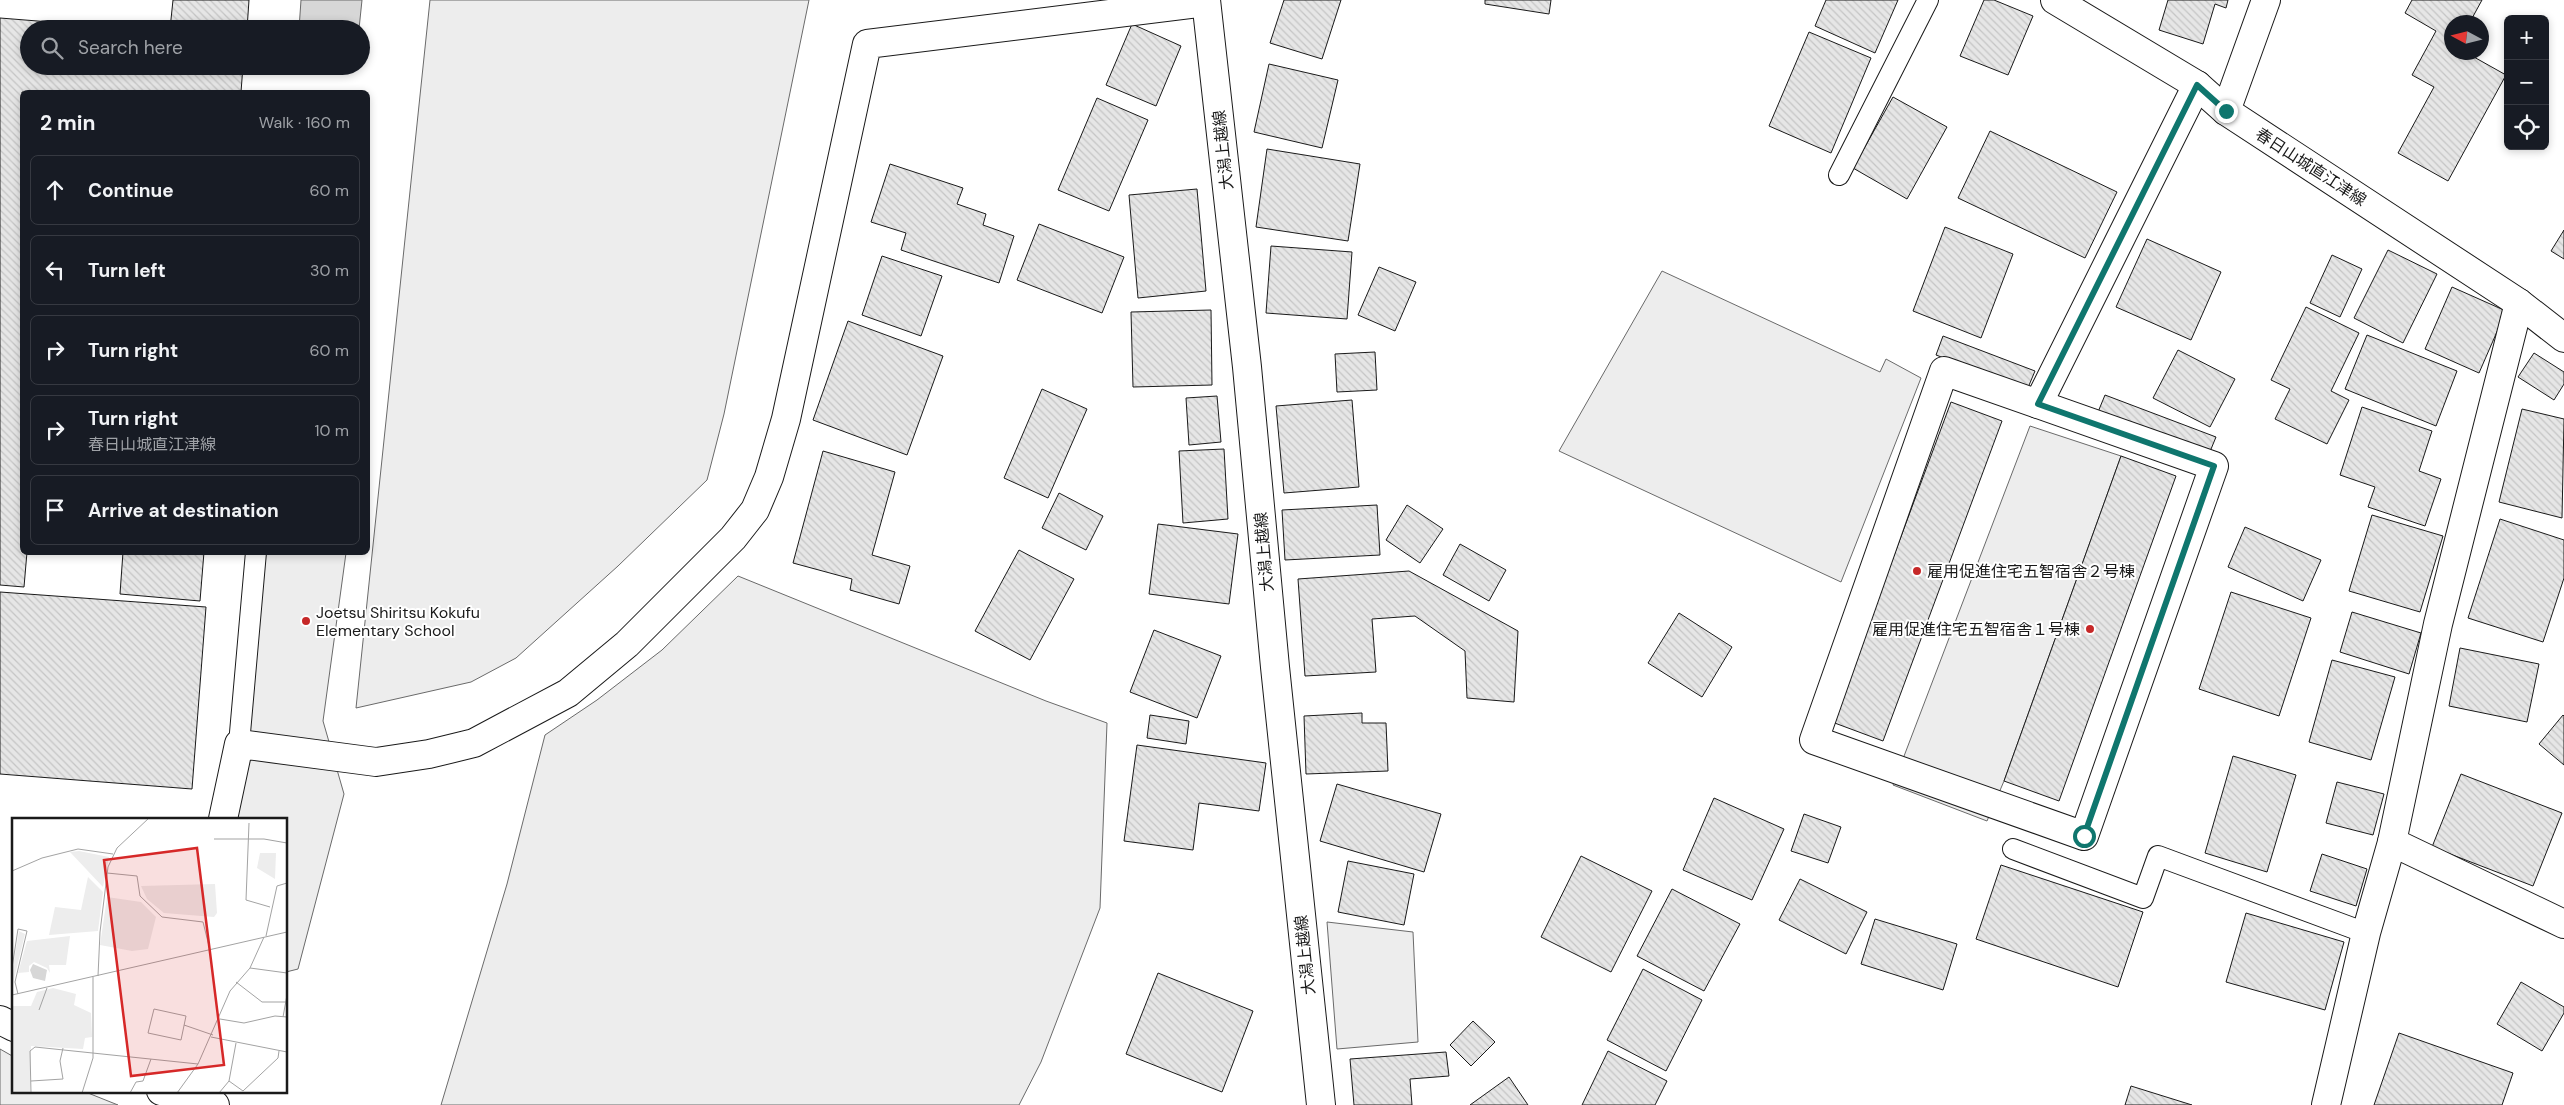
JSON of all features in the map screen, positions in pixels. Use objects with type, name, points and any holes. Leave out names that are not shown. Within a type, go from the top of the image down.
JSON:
[{"type":"street","name":"春日山城直江津線","points":[[2055,0],[2197,85],[2226,111],[2518,304],[2564,338]]},
{"type":"street","points":[[2226,111],[2266,0]]},
{"type":"street","points":[[222,818],[239,744],[376,762],[429,754],[474,743],[568,693],[627,644],[733,538],[754,510],[769,478],[786,419],[867,44],[1206,1]]},
{"type":"street","name":"大潟上越線","points":[[1206,1],[1247,367],[1274,657],[1321,1105]]},
{"type":"street","points":[[2038,404],[2197,85]]},
{"type":"street","points":[[2326,1105],[2366,933],[2392,842],[2438,624],[2518,304]]},
{"type":"street","points":[[1944,371],[2038,404],[2214,466],[2084,836],[1814,740],[1944,371]]},
{"type":"street","points":[[2392,842],[2564,924]]},
{"type":"street","points":[[0,1020],[12,1026]]},
{"type":"street","points":[[163,1092],[215,1105]]},
{"type":"lane","points":[[1839,175],[1928,0]]},
{"type":"lane","points":[[239,744],[256,555]]},
{"type":"lane","points":[[2014,849],[2143,898],[2158,856],[2366,933]]},
{"type":"shaded area","points":[[301,0],[362,0],[360,20],[300,20]]},
{"type":"shaded area","points":[[430,0],[809,0],[724,414],[707,480],[618,566],[516,658],[471,682],[356,708]]},
{"type":"shaded area","points":[[1662,271],[1880,372],[1886,359],[1921,378],[1841,582],[1559,451]]},
{"type":"shaded area","points":[[2030,426],[2121,456],[2004,781],[1987,821],[1893,785]]},
{"type":"shaded area","points":[[255,555],[346,555],[323,721],[344,794],[298,969],[288,972],[288,818],[230,818]]},
{"type":"shaded area","points":[[738,576],[1046,701],[1107,723],[1100,908],[1041,1062],[1019,1105],[441,1105],[507,884],[545,735],[597,700],[662,650]]},
{"type":"shaded area","points":[[1327,922],[1413,932],[1418,1042],[1337,1049]]},
{"type":"shaded area","points":[[0,1049],[12,1056],[12,1092],[86,1092],[118,1105],[0,1105]]},
{"type":"building","points":[[173,0],[249,0],[248,20],[171,20]]},
{"type":"building","points":[[1284,0],[1341,0],[1322,59],[1270,43]]},
{"type":"building","points":[[1485,0],[1551,0],[1549,14],[1485,4]]},
{"type":"building","points":[[1826,0],[1898,0],[1875,53],[1815,26]]},
{"type":"building","points":[[1984,0],[1994,0],[2033,16],[2008,75],[1960,56]]},
{"type":"building","points":[[2168,0],[2228,0],[2226,8],[2215,4],[2203,44],[2159,30]]},
{"type":"building","points":[[2412,0],[2482,0],[2474,15],[2444,15],[2444,60],[2479,60],[2504,74],[2504,79],[2448,181],[2398,153],[2434,87],[2412,75],[2436,31],[2405,13]]},
{"type":"building","points":[[0,18],[25,20],[20,20],[20,75],[242,75],[241,90],[20,90],[20,555],[27,555],[24,587],[0,585]]},
{"type":"building","points":[[1132,24],[1181,46],[1156,106],[1106,85]]},
{"type":"building","points":[[1809,32],[1871,58],[1831,153],[1769,126]]},
{"type":"building","points":[[1269,64],[1338,80],[1322,148],[1254,132]]},
{"type":"building","points":[[1893,97],[1947,127],[1907,199],[1853,168]]},
{"type":"building","points":[[1097,98],[1148,120],[1109,211],[1058,190]]},
{"type":"building","points":[[1990,131],[2117,192],[2085,258],[1958,198]]},
{"type":"building","points":[[1267,149],[1360,164],[1348,241],[1256,227]]},
{"type":"building","points":[[890,164],[963,188],[957,204],[986,214],[983,225],[1014,236],[999,283],[901,250],[906,233],[871,222]]},
{"type":"building","points":[[1197,189],[1206,291],[1138,298],[1129,195]]},
{"type":"building","points":[[1039,224],[1124,257],[1102,313],[1017,280]]},
{"type":"building","points":[[1945,227],[2013,254],[1981,338],[1913,311]]},
{"type":"building","points":[[2564,230],[2564,259],[2551,251]]},
{"type":"building","points":[[2147,239],[2221,272],[2191,340],[2116,307]]},
{"type":"building","points":[[1271,246],[1352,252],[1347,319],[1266,313]]},
{"type":"building","points":[[2388,250],[2437,274],[2403,343],[2354,318]]},
{"type":"building","points":[[2332,255],[2362,269],[2340,317],[2310,303]]},
{"type":"building","points":[[882,256],[942,276],[921,336],[862,315]]},
{"type":"building","points":[[1379,267],[1416,282],[1395,331],[1358,315]]},
{"type":"building","points":[[2452,287],[2506,311],[2479,373],[2425,349]]},
{"type":"building","points":[[2306,307],[2359,333],[2331,391],[2349,400],[2327,444],[2275,419],[2290,389],[2271,380]]},
{"type":"building","points":[[1211,310],[1212,385],[1133,387],[1131,312]]},
{"type":"building","points":[[848,321],[943,356],[907,455],[813,420]]},
{"type":"building","points":[[2367,335],[2457,371],[2436,426],[2345,389]]},
{"type":"building","points":[[1943,336],[2035,371],[2027,390],[1936,355]]},
{"type":"building","points":[[2178,350],[2235,379],[2210,427],[2153,398]]},
{"type":"building","points":[[1375,352],[1377,390],[1337,392],[1335,354]]},
{"type":"building","points":[[2534,353],[2564,372],[2564,384],[2554,400],[2518,377]]},
{"type":"building","points":[[1042,389],[1087,409],[1048,498],[1004,478]]},
{"type":"building","points":[[2105,395],[2216,437],[2209,454],[2098,412]]},
{"type":"building","points":[[1217,396],[1221,442],[1189,445],[1186,398]]},
{"type":"building","points":[[1352,400],[1359,487],[1284,493],[1276,406]]},
{"type":"building","name":"雇用促進住宅五智宿舎２号棟","points":[[1951,402],[2002,421],[1883,741],[1832,722]]},
{"type":"building","points":[[2362,407],[2432,431],[2419,471],[2441,479],[2425,526],[2368,507],[2375,487],[2340,475]]},
{"type":"building","points":[[2522,409],[2564,419],[2562,518],[2499,502]]},
{"type":"building","points":[[1224,449],[1228,519],[1183,523],[1179,451]]},
{"type":"building","points":[[823,451],[895,472],[872,555],[910,566],[899,604],[850,590],[852,579],[793,563]]},
{"type":"building","name":"雇用促進住宅五智宿舎１号棟","points":[[2121,456],[2176,476],[2059,801],[2004,781]]},
{"type":"building","points":[[1059,493],[1103,516],[1086,550],[1042,528]]},
{"type":"building","points":[[1377,505],[1380,555],[1285,560],[1282,510]]},
{"type":"building","points":[[1407,505],[1443,529],[1420,563],[1386,540]]},
{"type":"building","points":[[2372,515],[2443,536],[2420,612],[2349,591]]},
{"type":"building","points":[[2500,519],[2564,540],[2564,578],[2543,642],[2468,618]]},
{"type":"building","points":[[1158,524],[1238,534],[1229,604],[1149,594]]},
{"type":"building","points":[[2245,527],[2321,560],[2303,601],[2228,567]]},
{"type":"building","points":[[1460,544],[1506,570],[1489,601],[1443,575]]},
{"type":"building","points":[[1019,550],[1074,579],[1030,660],[975,631]]},
{"type":"building","points":[[123,555],[204,555],[200,601],[120,594]]},
{"type":"building","points":[[1409,571],[1518,631],[1514,702],[1467,698],[1465,651],[1415,616],[1372,619],[1376,672],[1305,676],[1298,579]]},
{"type":"building","points":[[0,592],[206,607],[192,789],[0,774]]},
{"type":"building","points":[[2231,592],[2311,618],[2279,716],[2199,689]]},
{"type":"building","points":[[2352,612],[2421,633],[2409,674],[2340,652]]},
{"type":"building","points":[[1679,613],[1732,647],[1702,697],[1648,663]]},
{"type":"building","points":[[1154,630],[1221,656],[1197,718],[1130,692]]},
{"type":"building","points":[[2460,648],[2539,664],[2527,722],[2449,706]]},
{"type":"building","points":[[2332,660],[2395,677],[2371,760],[2309,742]]},
{"type":"building","points":[[1362,713],[1362,723],[1386,723],[1388,771],[1306,774],[1304,716]]},
{"type":"building","points":[[1150,715],[1189,721],[1186,744],[1147,738]]},
{"type":"building","points":[[2564,716],[2564,765],[2539,744]]},
{"type":"building","points":[[1137,745],[1266,763],[1259,811],[1199,803],[1193,850],[1124,841]]},
{"type":"building","points":[[2233,756],[2296,775],[2267,872],[2205,853]]},
{"type":"building","points":[[2461,774],[2562,813],[2533,886],[2432,847]]},
{"type":"building","points":[[2337,782],[2384,794],[2373,835],[2326,823]]},
{"type":"building","points":[[1337,784],[1441,814],[1424,872],[1320,841]]},
{"type":"building","points":[[1714,798],[1784,829],[1752,900],[1683,870]]},
{"type":"building","points":[[1804,814],[1841,827],[1828,863],[1791,851]]},
{"type":"building","points":[[2322,854],[2367,869],[2356,906],[2310,891]]},
{"type":"building","points":[[1581,856],[1652,891],[1611,972],[1541,937]]},
{"type":"building","points":[[1348,861],[1414,874],[1404,925],[1338,912]]},
{"type":"building","points":[[2001,865],[2143,912],[2118,987],[1976,939]]},
{"type":"building","points":[[1800,879],[1867,912],[1846,954],[1779,920]]},
{"type":"building","points":[[1672,889],[1740,924],[1704,991],[1637,956]]},
{"type":"building","points":[[2246,913],[2344,942],[2325,1010],[2226,982]]},
{"type":"building","points":[[1875,919],[1957,944],[1943,990],[1861,964]]},
{"type":"building","points":[[1643,969],[1702,1000],[1666,1071],[1607,1040]]},
{"type":"building","points":[[1158,973],[1253,1011],[1222,1092],[1126,1054]]},
{"type":"building","points":[[2521,982],[2564,1007],[2564,1013],[2542,1051],[2497,1024]]},
{"type":"building","points":[[1473,1021],[1495,1042],[1471,1066],[1450,1045]]},
{"type":"building","points":[[2399,1033],[2513,1073],[2502,1105],[2374,1105]]},
{"type":"building","points":[[1608,1051],[1667,1081],[1655,1105],[1582,1105]]},
{"type":"building","points":[[1446,1052],[1449,1076],[1410,1079],[1412,1105],[1354,1105],[1350,1059]]},
{"type":"building","points":[[1509,1077],[1528,1105],[1470,1105]]},
{"type":"building","points":[[2131,1086],[2192,1105],[2125,1105]]},
{"type":"place","name":"雇用促進住宅五智宿舎２号棟","points":[[1917,571]]},
{"type":"place","name":"Joetsu Shiritsu Kokufu Elementary School","points":[[306,621]]},
{"type":"place","name":"雇用促進住宅五智宿舎１号棟","points":[[2090,629]]},
{"type":"route","points":[[2084,836],[2214,466],[2038,404],[2197,85],[2226,111]]}]
